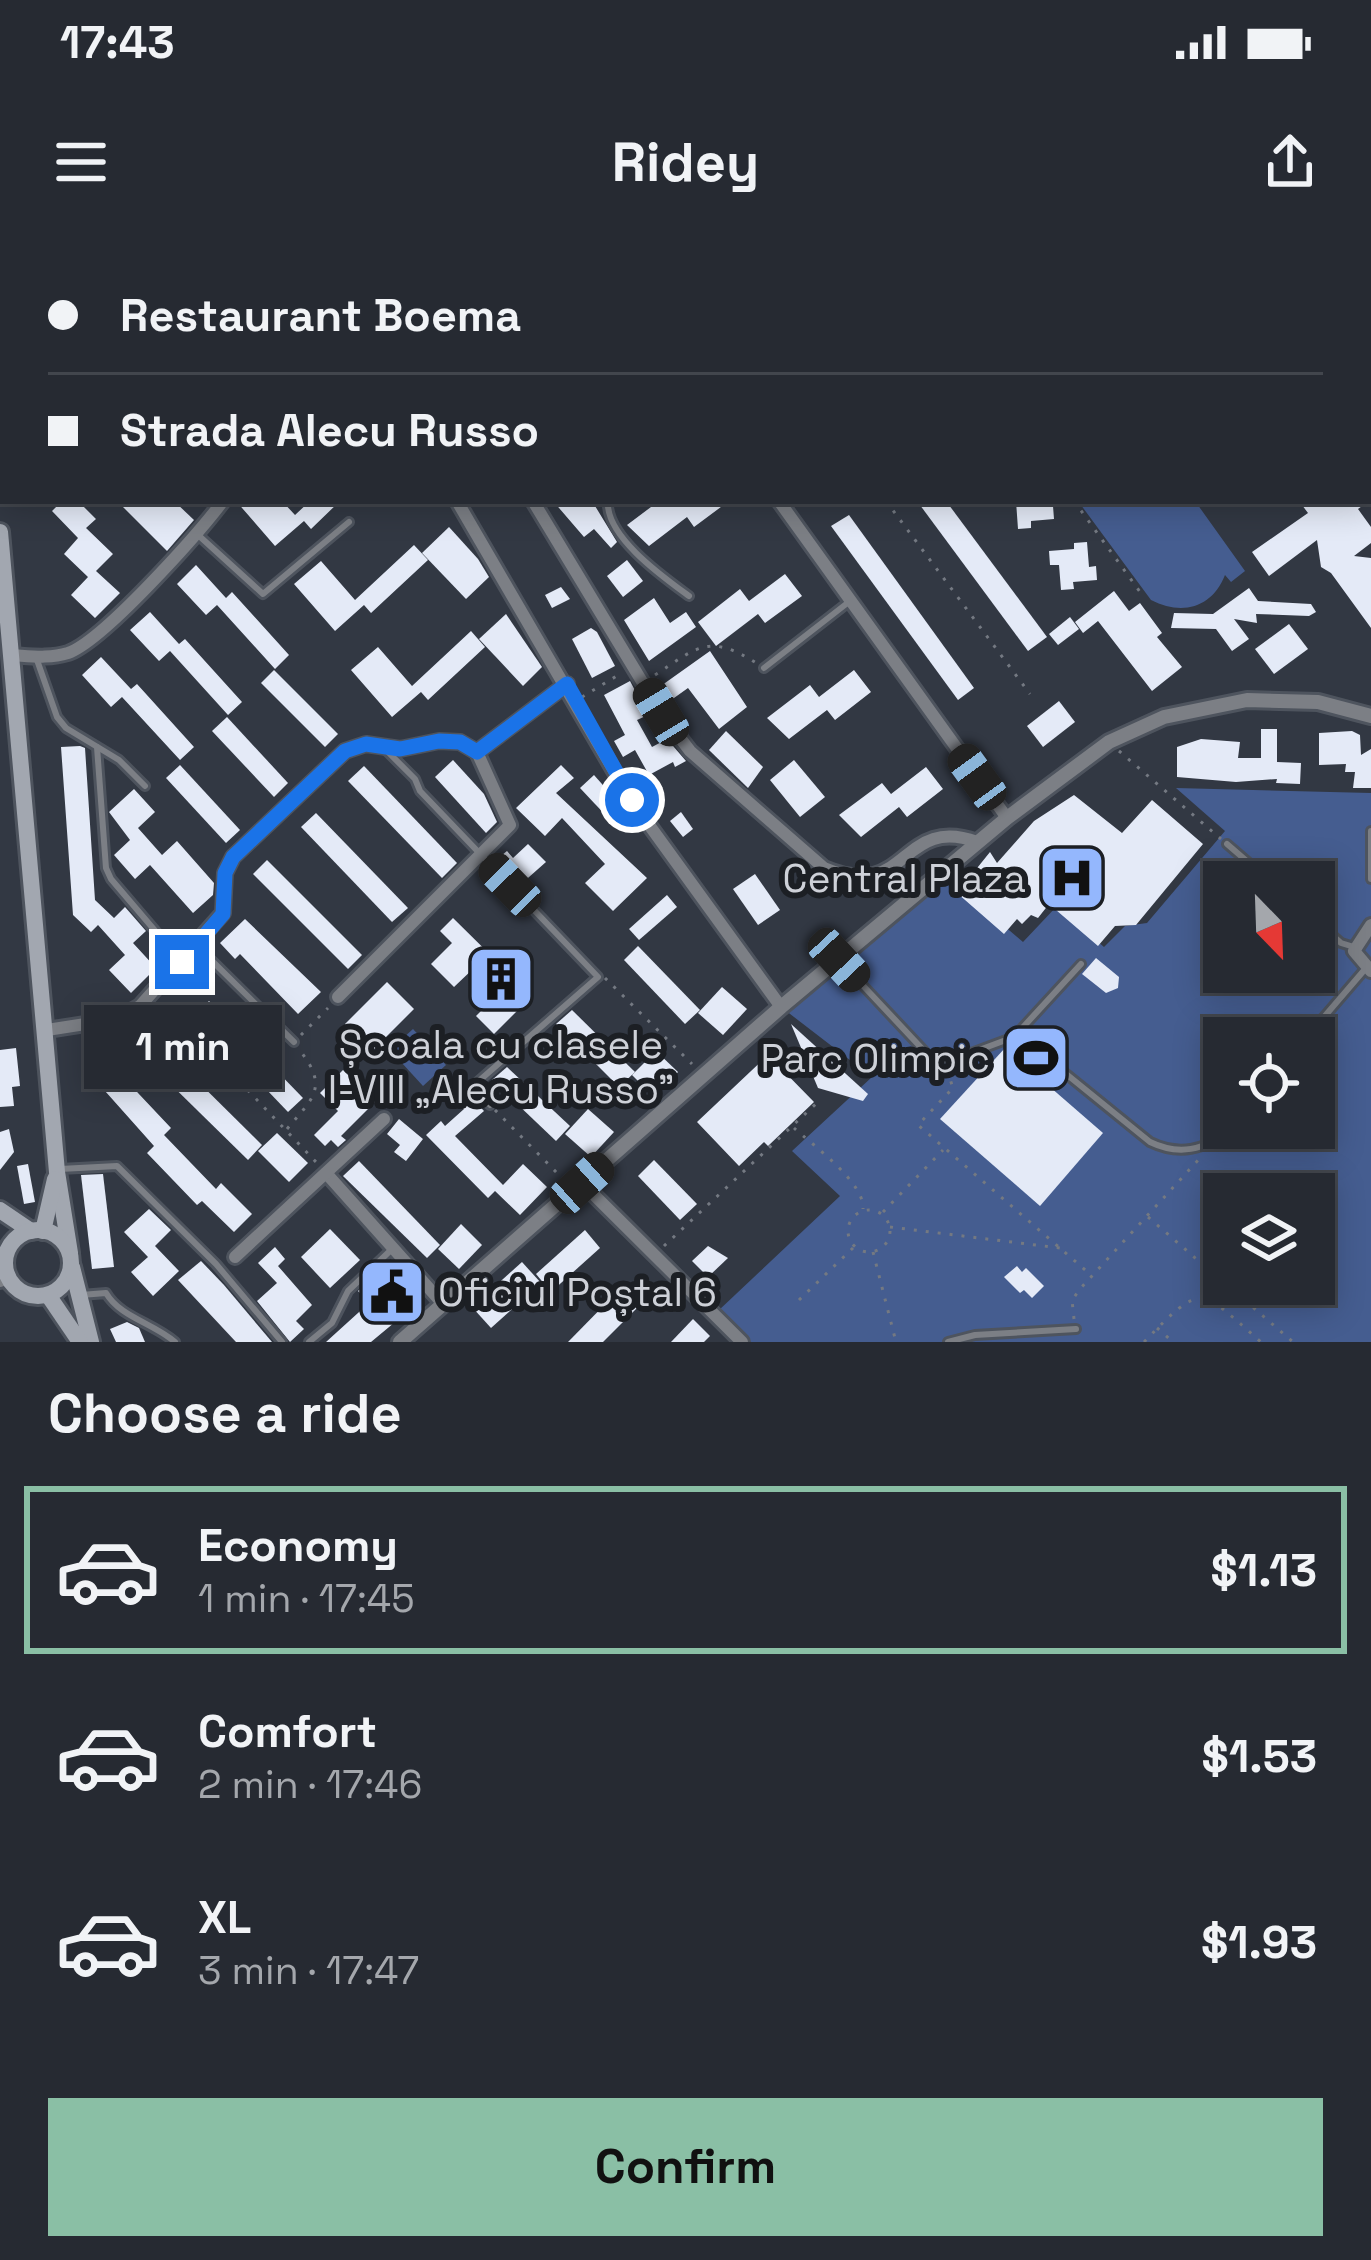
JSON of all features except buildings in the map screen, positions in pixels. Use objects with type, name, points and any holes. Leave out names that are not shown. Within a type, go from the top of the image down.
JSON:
[{"type":"main road","points":[[0,532],[57,1171],[70,1259],[91,1342]]},
{"type":"main road","points":[[0,1210],[37,1231],[59,1238],[70,1259],[62,1286],[48,1295],[27,1294],[4,1278],[10,1246],[37,1231],[57,1171]]},
{"type":"main road","points":[[0,1224],[10,1246]]},
{"type":"main road","points":[[48,1295],[80,1342]]},
{"type":"street","points":[[11,655],[66,653],[80,647],[221,504]]},
{"type":"street","points":[[459,504],[632,800],[781,1007]]},
{"type":"street","points":[[535,504],[643,683],[691,751],[824,868],[844,877],[867,879],[890,869],[921,843],[944,834],[977,842]]},
{"type":"street","points":[[781,504],[1007,818]]},
{"type":"street","points":[[477,752],[567,684]]},
{"type":"street","points":[[406,1340],[781,1007],[977,842],[1109,742],[1164,717],[1246,700],[1318,702],[1371,716]]},
{"type":"street","points":[[47,1030],[130,1014],[223,914],[225,873],[233,857],[345,751],[366,744],[400,749],[460,742],[477,752],[510,825],[338,997]]},
{"type":"street","points":[[1369,970],[1354,955],[1354,947],[1371,925]]},
{"type":"street","points":[[236,1257],[384,1119]]},
{"type":"street","points":[[326,1173],[443,1304]]},
{"type":"street","points":[[578,1186],[742,1342]]},
{"type":"lane","points":[[608,504],[608,512],[640,557],[689,596]]},
{"type":"lane","points":[[196,534],[262,594],[349,522]]},
{"type":"lane","points":[[764,668],[850,602]]},
{"type":"lane","points":[[36,656],[57,717],[66,728],[119,760],[145,786]]},
{"type":"lane","points":[[381,746],[598,977],[472,1087],[490,1105]]},
{"type":"lane","points":[[97,747],[110,879],[182,962]]},
{"type":"lane","points":[[1371,831],[1371,879]]},
{"type":"lane","points":[[1227,844],[1247,861]]},
{"type":"lane","points":[[1335,938],[1354,947]]},
{"type":"lane","points":[[197,946],[294,1042]]},
{"type":"lane","points":[[839,960],[928,1055],[944,1059],[1014,1037],[1081,964]]},
{"type":"lane","points":[[1325,1017],[1369,970]]},
{"type":"lane","points":[[1014,1037],[1028,1043],[1150,1142],[1173,1153],[1203,1142]]},
{"type":"lane","points":[[57,1171],[117,1166],[216,1264],[282,1342]]},
{"type":"lane","points":[[310,1342],[332,1323],[348,1291],[393,1248]]},
{"type":"lane","points":[[78,1295],[106,1293],[117,1309],[156,1326],[175,1342]]},
{"type":"lane","points":[[948,1342],[975,1335],[1076,1329]]},
{"type":"path","points":[[888,504],[1030,694]]},
{"type":"path","points":[[1076,504],[1143,596]]},
{"type":"path","points":[[643,683],[707,645],[731,646],[764,668]]},
{"type":"path","points":[[576,700],[633,666]]},
{"type":"path","points":[[1109,742],[1227,844]]},
{"type":"path","points":[[598,977],[608,978],[703,1075]]},
{"type":"path","points":[[286,1130],[315,1096],[318,1084],[294,1042],[338,997]]},
{"type":"path","points":[[198,1038],[326,1173]]},
{"type":"path","points":[[944,1059],[952,1088],[918,1125],[1091,1275]]},
{"type":"path","points":[[652,1256],[820,1100]]},
{"type":"path","points":[[490,1105],[578,1186]]},
{"type":"path","points":[[792,1126],[864,1198],[862,1211],[849,1226],[855,1246]]},
{"type":"path","points":[[881,1214],[944,1148]]},
{"type":"path","points":[[1076,1329],[1072,1300],[1208,1149]]},
{"type":"path","points":[[862,1211],[881,1214],[890,1226],[888,1240],[872,1252]]},
{"type":"path","points":[[1146,1215],[1203,1264]]},
{"type":"path","points":[[890,1226],[1061,1249]]},
{"type":"path","points":[[855,1246],[872,1252]]},
{"type":"path","points":[[799,1300],[855,1246]]},
{"type":"path","points":[[872,1252],[896,1342]]},
{"type":"path","points":[[1144,1342],[1183,1301],[1204,1299],[1220,1306],[1261,1342]]},
{"type":"path","points":[[1250,1305],[1293,1342]]},
{"type":"path","points":[[1157,1328],[1173,1342]]},
{"type":"shaded area","points":[[1080,504],[1197,504],[1245,571],[1231,582],[1225,575],[1212,595],[1195,606],[1174,607],[1151,600]]},
{"type":"shaded area","name":"Parc Olimpic","points":[[1176,788],[1371,793],[1371,1342],[748,1342],[718,1311],[840,1196],[792,1151],[872,1077],[781,1007],[942,873],[1023,942],[1057,906],[1104,947],[1125,926],[1147,923],[1225,831]]},
{"type":"shaded area","points":[[413,1029],[446,1065],[423,1086],[390,1050]]},
{"type":"place","name":"Central Plaza","points":[[1072,878]]},
{"type":"place","name":"Școala cu clasele I-VIII „Alecu Russo”","points":[[501,979]]},
{"type":"place","name":"Parc Olimpic","points":[[1036,1058]]},
{"type":"place","name":"Oficiul Poștal 6","points":[[392,1292]]},
{"type":"route","points":[[182,962],[223,914],[225,873],[233,857],[345,751],[358,745],[400,749],[460,742],[477,752],[567,684],[632,800]]}]
